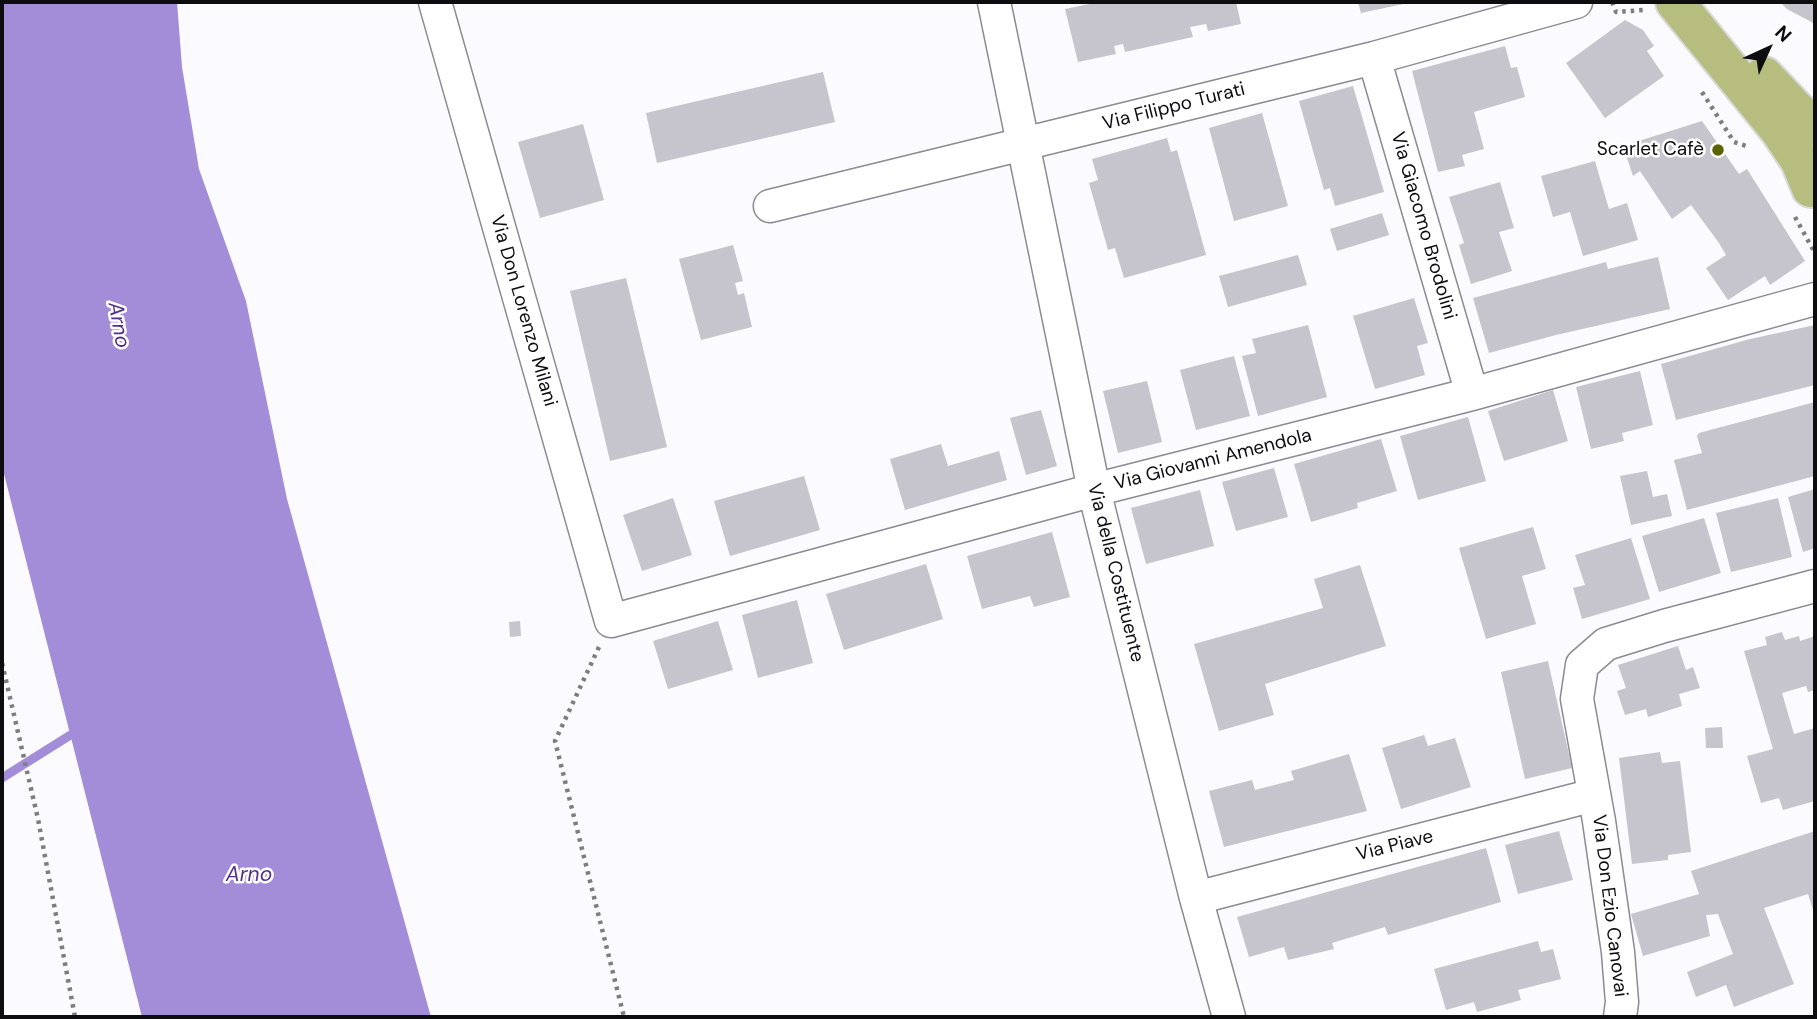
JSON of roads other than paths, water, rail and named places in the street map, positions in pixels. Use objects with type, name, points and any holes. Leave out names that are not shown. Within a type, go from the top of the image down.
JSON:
[{"type":"main road","points":[[1675,2],[1780,131],[1800,161],[1814,194]]},
{"type":"main road","points":[[1706,2],[1748,59],[1798,112],[1815,126]]},
{"type":"street","name":"Via Don Lorenzo Milani","points":[[435,2],[611,621]]},
{"type":"street","name":"Via della Costituente","points":[[994,2],[1094,490],[1196,898],[1229,1017]]},
{"type":"street","name":"Via Filippo Turati","points":[[770,206],[1374,58],[1576,2]]},
{"type":"street","name":"Via Giacomo Brodolini","points":[[1374,58],[1472,394]]},
{"type":"street","name":"Via Giovanni Amendola","points":[[611,621],[1094,490],[1472,394],[1814,300]]},
{"type":"street","name":"Via Don Ezio Canovai","points":[[1620,1017],[1622,1002],[1618,952],[1577,699],[1582,665],[1606,644],[1815,586]]},
{"type":"street","name":"Via Piave","points":[[1196,898],[1594,795]]},
{"type":"water","name":"Arno","points":[[2,2],[177,2],[182,67],[199,169],[246,301],[287,499],[431,1017],[142,1017],[2,466]]},
{"type":"waterway","points":[[2,778],[80,729]]},
{"type":"place","name":"Scarlet Cafè","points":[[1718,150]]}]
